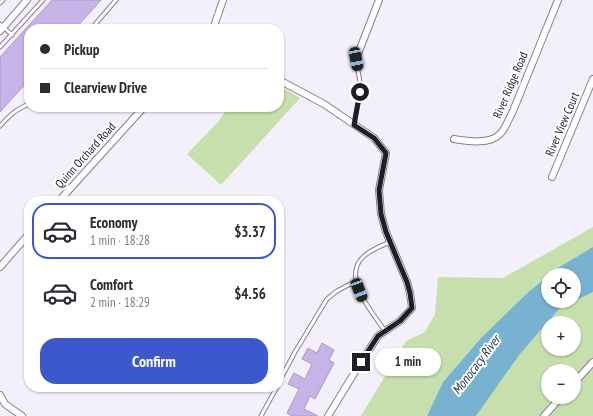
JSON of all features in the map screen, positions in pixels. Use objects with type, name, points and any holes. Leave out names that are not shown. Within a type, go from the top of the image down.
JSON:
[{"type":"street","points":[[1,27],[27,0]]},
{"type":"street","points":[[215,24],[224,0]]},
{"type":"street","points":[[356,59],[378,0]]},
{"type":"street","name":"River Ridge Road","points":[[454,139],[488,141],[500,134],[513,111],[558,0]]},
{"type":"street","name":"River View Court","points":[[552,177],[593,79]]},
{"type":"street","points":[[284,83],[324,104],[374,138],[386,153],[379,190],[381,214],[386,232],[407,282],[412,308],[400,321],[378,336],[328,416]]},
{"type":"street","name":"Quinn Orchard Road","points":[[64,196],[139,112]]},
{"type":"street","points":[[0,267],[24,240]]},
{"type":"street","points":[[581,375],[593,362]]},
{"type":"street","points":[[0,395],[5,404],[22,416]]},
{"type":"street","points":[[544,416],[555,404]]},
{"type":"lane","points":[[0,3],[3,0]]},
{"type":"lane","points":[[0,47],[43,0]]},
{"type":"lane","points":[[95,24],[116,0]]},
{"type":"lane","points":[[1,27],[12,35]]},
{"type":"lane","points":[[354,125],[360,92],[360,82],[356,59]]},
{"type":"lane","points":[[0,126],[11,114],[24,106]]},
{"type":"lane","points":[[385,331],[362,298],[356,281],[356,268],[358,262],[364,256],[374,249],[390,242]]},
{"type":"lane","points":[[284,373],[327,299],[346,285],[356,281]]},
{"type":"lane","points":[[261,416],[273,392]]},
{"type":"green space","points":[[284,88],[300,98],[221,185],[187,154],[218,122],[225,112],[284,112]]},
{"type":"green space","points":[[593,227],[593,247],[556,268],[541,268],[541,281],[481,338],[443,382],[427,416],[361,416],[406,341],[425,332],[435,314],[438,277],[503,278]]},
{"type":"green space","points":[[593,292],[593,416],[476,416],[520,354],[541,330],[541,356],[581,356],[581,316],[553,316],[561,308],[581,308],[581,298]]},
{"type":"water","points":[[593,247],[593,292],[581,298],[581,268],[557,268]]},
{"type":"water","name":"Monocacy River","points":[[541,281],[541,308],[561,308],[553,316],[541,316],[541,330],[520,354],[476,416],[427,416],[443,382],[481,338]]},
{"type":"building","points":[[52,0],[101,0],[79,24],[30,24]]},
{"type":"building","points":[[24,31],[24,86],[0,112],[0,57]]},
{"type":"building","points":[[322,343],[334,350],[329,360],[334,363],[315,399],[310,396],[304,409],[318,416],[292,416],[287,413],[299,389],[288,384],[294,373],[305,379],[312,364],[302,359],[308,348],[317,353]]},
{"type":"route","points":[[360,92],[354,125],[374,138],[386,153],[379,190],[381,214],[386,232],[407,282],[412,308],[400,321],[378,336],[361,362]]}]
